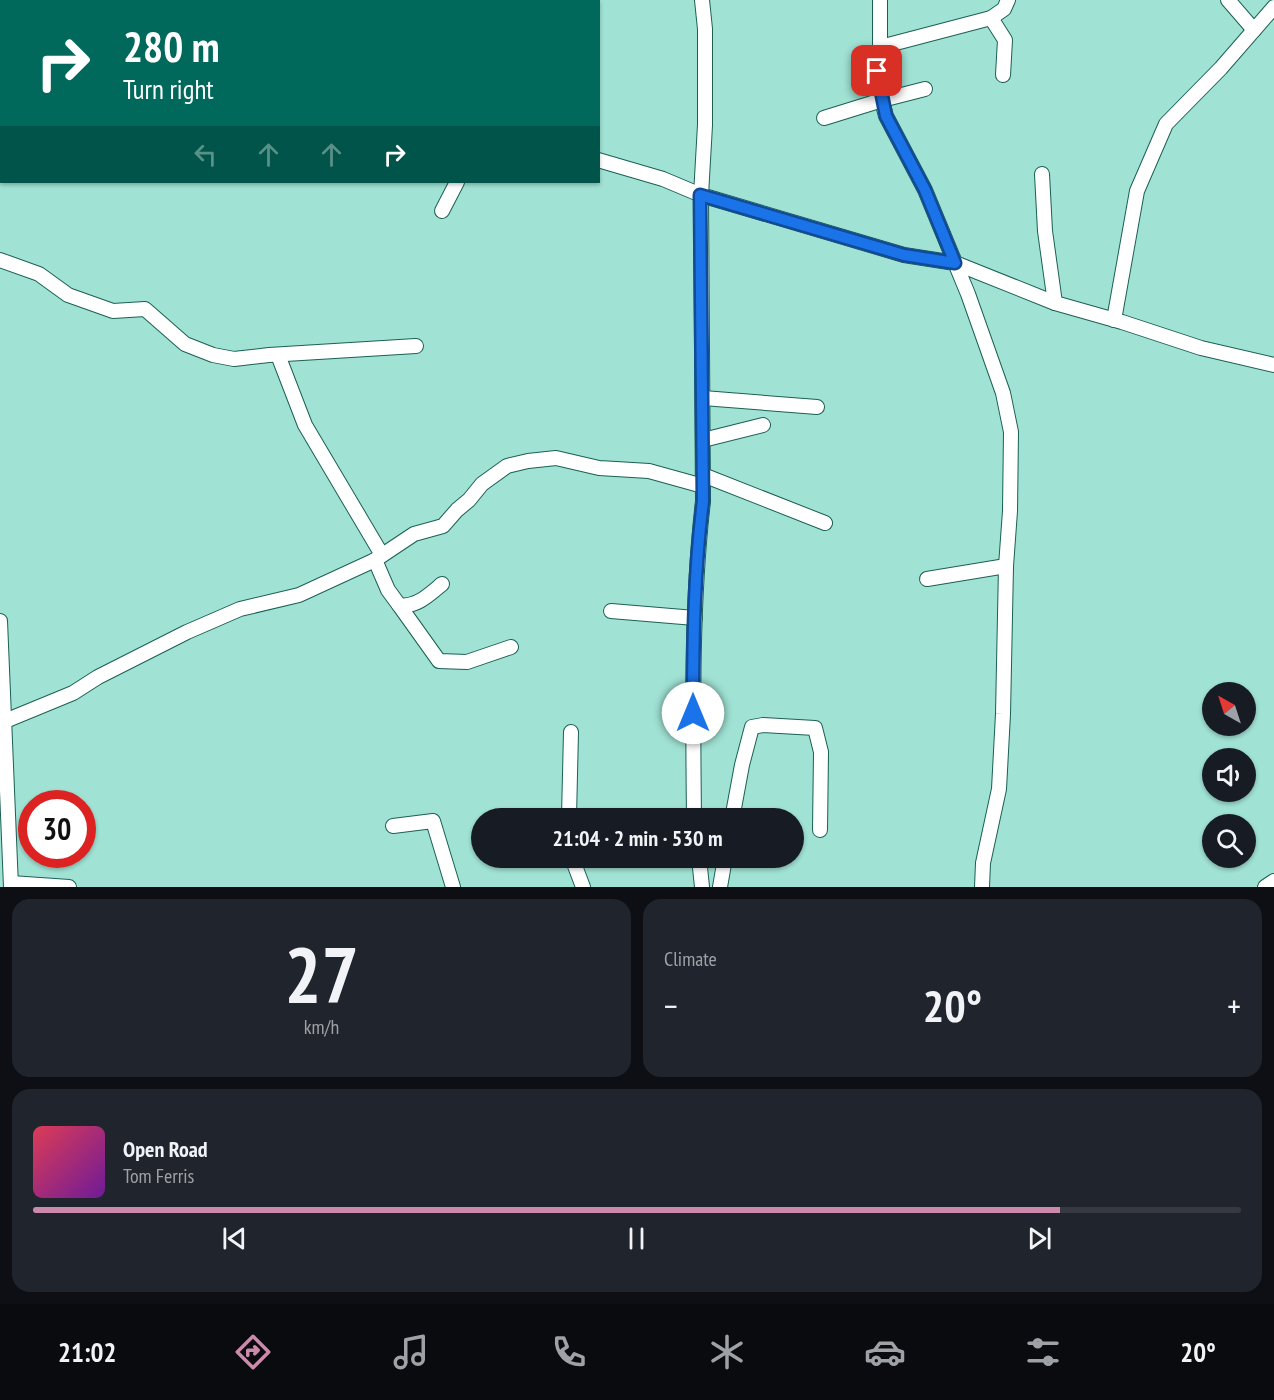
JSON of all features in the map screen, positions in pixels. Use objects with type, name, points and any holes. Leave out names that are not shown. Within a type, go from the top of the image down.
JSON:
[{"type":"street","points":[[694,808],[694,618],[703,480],[700,195],[705,124],[705,28],[702,0]]},
{"type":"street","points":[[880,0],[880,53],[877,62],[886,116],[925,190],[968,294],[1003,393],[1011,432],[1011,499],[1006,566],[999,789],[983,863],[982,887]]},
{"type":"street","points":[[880,53],[888,45],[991,18],[1004,9],[1008,0]]},
{"type":"street","points":[[1228,0],[1254,30]]},
{"type":"street","points":[[1114,320],[1137,190],[1166,124],[1274,7]]},
{"type":"street","points":[[991,18],[1005,40],[1003,75]]},
{"type":"street","points":[[824,118],[925,89]]},
{"type":"street","points":[[600,160],[663,179],[700,195],[904,255],[955,263],[1055,303],[1201,348],[1273,359]]},
{"type":"street","points":[[1042,174],[1045,231],[1055,303]]},
{"type":"street","points":[[442,211],[456,183]]},
{"type":"street","points":[[0,260],[39,274],[68,295],[113,311],[145,309],[184,344],[213,355],[234,359],[416,346]]},
{"type":"street","points":[[278,355],[305,425],[379,557],[388,590],[439,660],[467,662],[511,647]]},
{"type":"street","points":[[703,398],[817,407]]},
{"type":"street","points":[[703,440],[763,425]]},
{"type":"street","points":[[4,721],[73,693],[108,672],[187,632],[240,609],[299,595],[379,557],[414,534],[442,526],[470,500],[482,484],[507,466],[556,458],[599,468],[649,471],[703,480],[825,523]]},
{"type":"street","points":[[927,579],[1006,566]]},
{"type":"street","points":[[399,605],[412,604],[425,598],[442,584]]},
{"type":"street","points":[[611,611],[694,618]]},
{"type":"street","points":[[0,621],[11,885],[69,887]]},
{"type":"street","points":[[734,808],[752,727],[763,725],[815,728],[821,752],[820,830]]},
{"type":"street","points":[[568,808],[571,732]]},
{"type":"street","points":[[393,826],[433,821],[453,887]]},
{"type":"street","points":[[576,868],[583,887]]},
{"type":"street","points":[[700,868],[702,887]]},
{"type":"street","points":[[720,887],[723,868]]},
{"type":"street","points":[[1265,887],[1274,881]]},
{"type":"route","points":[[693,713],[694,618],[698,540],[703,501],[700,195],[904,255],[955,263],[925,190],[886,116],[877,71]]}]
